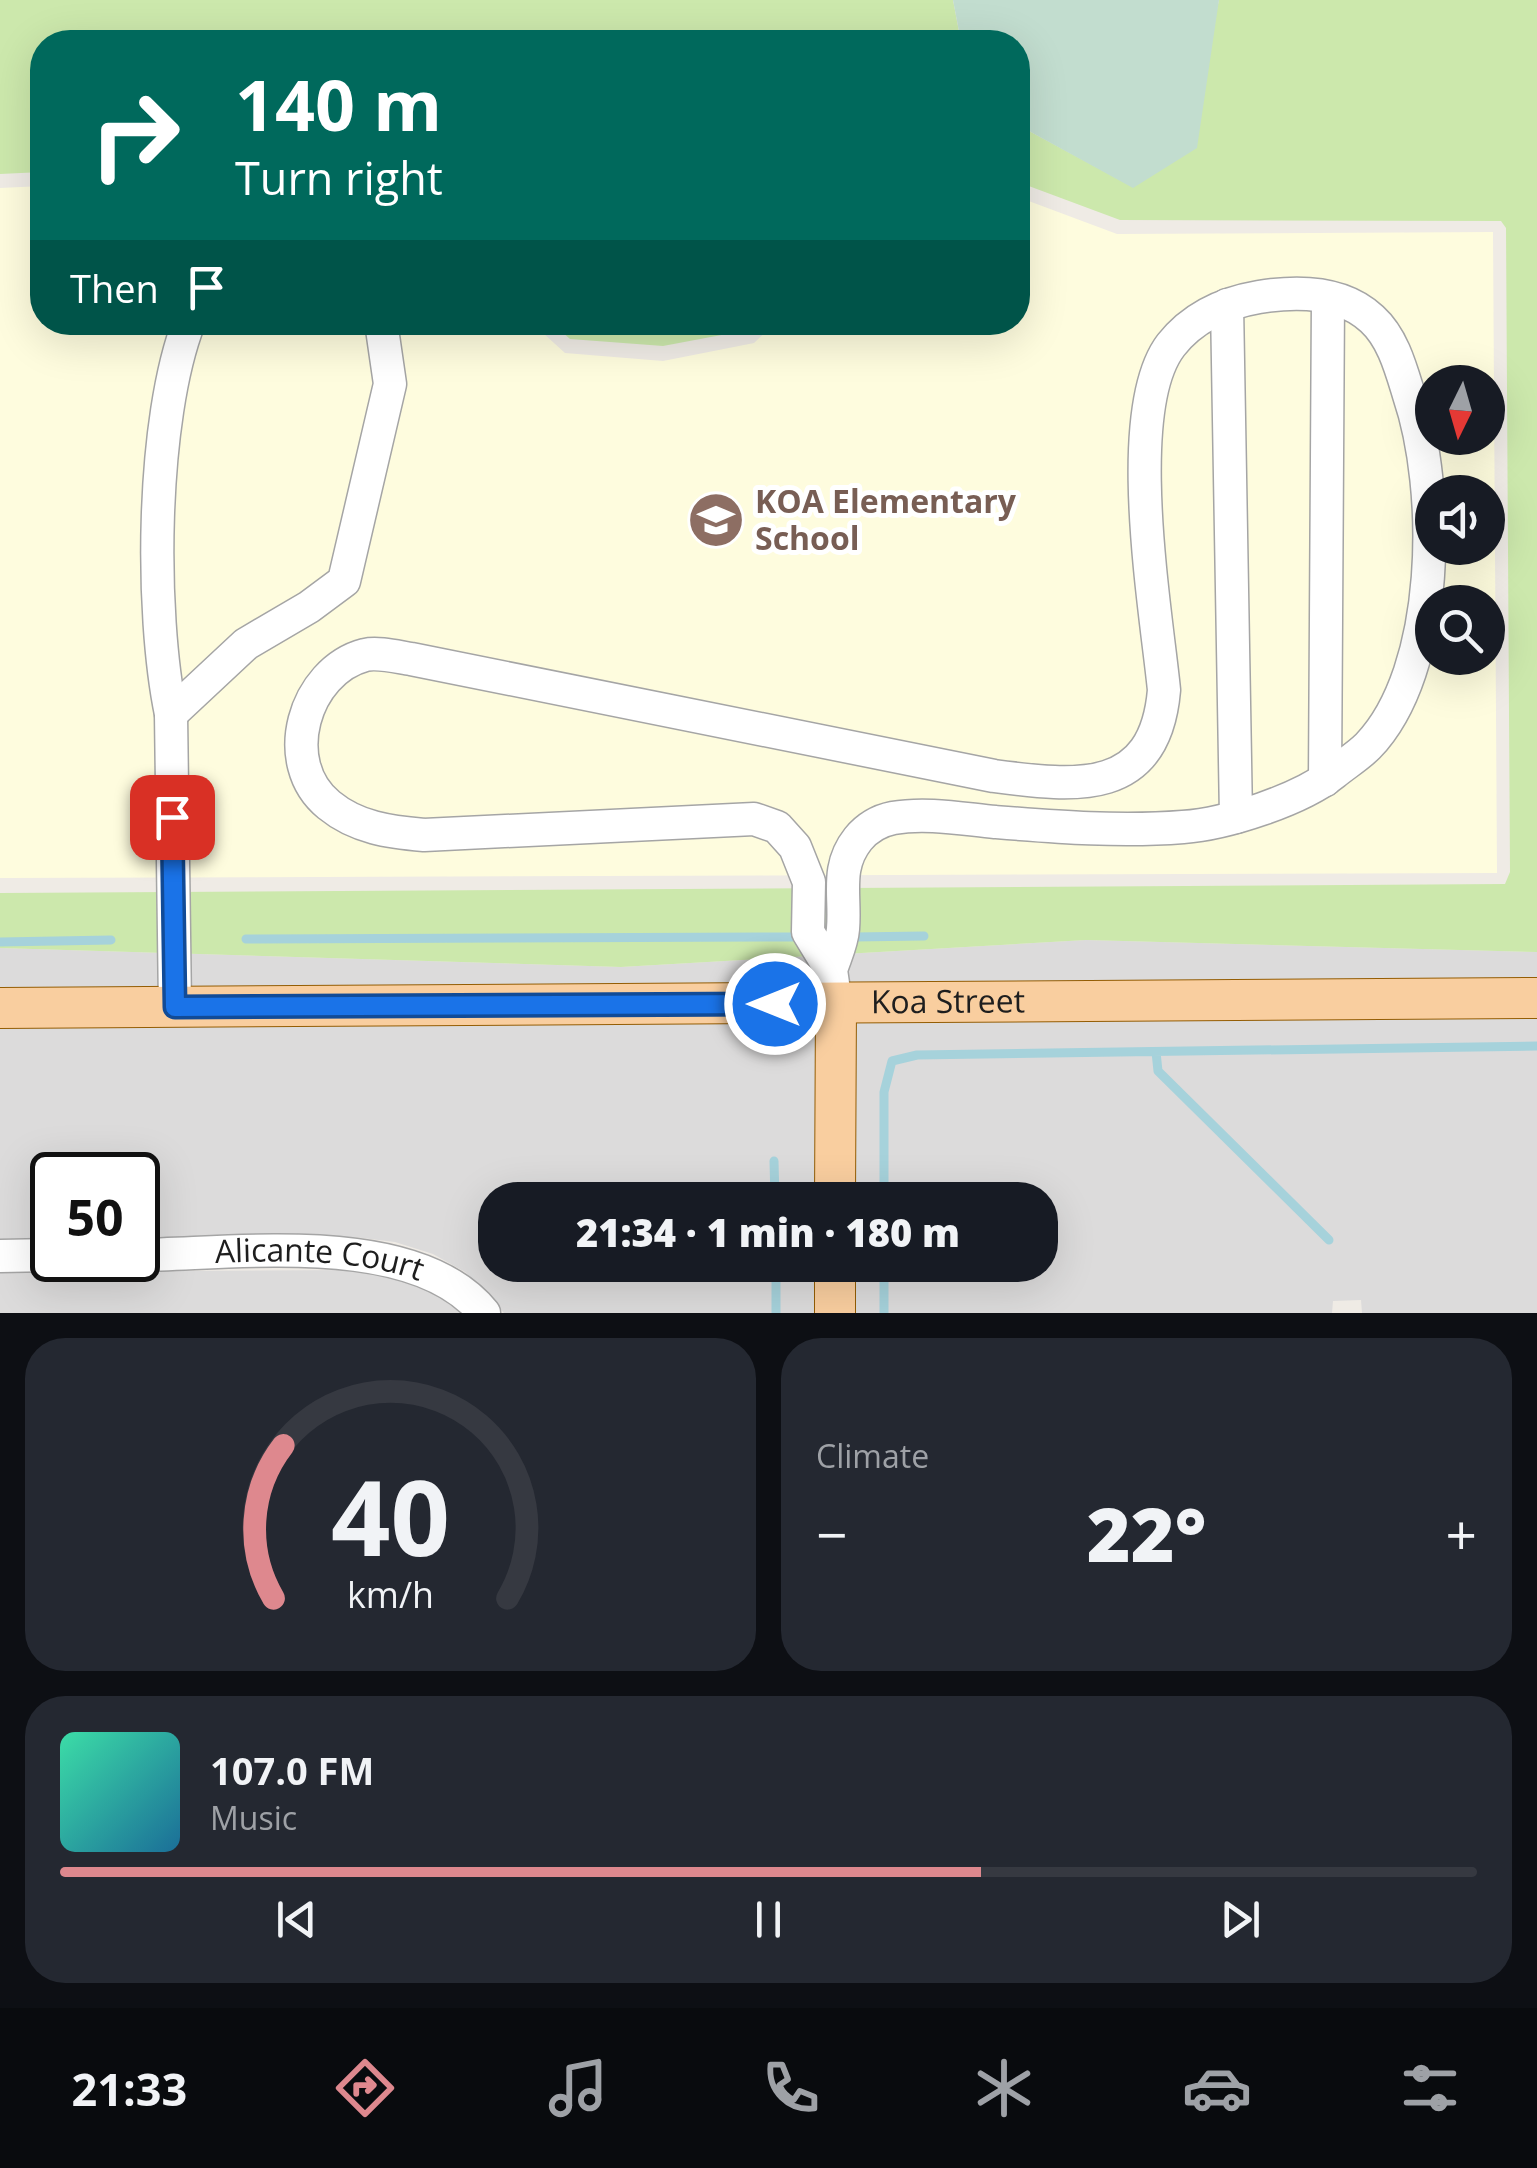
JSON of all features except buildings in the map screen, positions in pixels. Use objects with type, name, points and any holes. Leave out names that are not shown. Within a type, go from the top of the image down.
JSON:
[{"type":"main road","name":"Koa Street","points":[[0,1008],[175,1007],[834,987],[1537,998]]},
{"type":"main road","points":[[834,987],[835,1182]]},
{"type":"main road","points":[[835,1282],[835,1313]]},
{"type":"street","points":[[1305,292],[1372,318],[1392,346],[1420,428],[1430,527],[1425,616],[1406,677],[1368,746],[1325,780],[1236,817],[1186,827],[1087,829],[932,816],[896,817],[874,824],[848,854],[842,871],[843,932],[834,987],[808,932],[809,882],[795,847],[777,827],[754,819],[424,835],[383,832],[326,803],[304,763],[303,723],[316,689],[334,669],[368,654],[412,658],[994,776],[1058,784],[1102,781],[1130,767],[1150,744],[1162,720],[1164,690],[1145,487],[1147,426],[1156,380],[1168,348],[1192,324],[1226,304],[1305,292]]},
{"type":"street","points":[[1325,780],[1328,298]]},
{"type":"street","points":[[1226,304],[1236,817]]},
{"type":"street","points":[[175,1007],[170,714],[160,612],[160,456],[186,335]]},
{"type":"street","points":[[170,714],[246,644],[309,607],[344,580],[390,384],[383,335]]},
{"type":"street","name":"Alicante Court","points":[[160,1255],[354,1254],[393,1258],[456,1285],[484,1313]]},
{"type":"street","points":[[0,1256],[30,1255]]},
{"type":"shaded area","name":"KOA Elementary School","points":[[30,187],[30,335],[545,335],[565,353],[663,361],[754,343],[762,335],[1030,335],[1030,201],[1117,234],[1493,232],[1494,365],[1415,365],[1415,455],[1494,455],[1495,475],[1415,475],[1415,565],[1495,565],[1495,585],[1415,585],[1415,675],[1496,675],[1497,873],[0,878],[0,188]]},
{"type":"shaded area","points":[[1086,940],[1537,952],[1537,981],[0,991],[0,948],[621,967]]},
{"type":"shaded area","points":[[1537,1015],[1537,1313],[1362,1313],[1361,1300],[1333,1301],[1332,1313],[850,1313],[850,1282],[1058,1282],[1058,1182],[850,1182],[850,1021]]},
{"type":"shaded area","points":[[821,1021],[820,1182],[478,1182],[478,1282],[820,1282],[820,1313],[504,1313],[465,1272],[433,1254],[395,1242],[354,1237],[160,1238],[160,1152],[30,1152],[30,1238],[0,1239],[0,1025]]},
{"type":"shaded area","points":[[353,1270],[390,1275],[448,1299],[462,1313],[0,1313],[0,1272],[30,1272],[30,1282],[160,1282],[160,1271]]},
{"type":"green space","points":[[0,0],[953,0],[959,30],[30,30],[30,173],[0,174]]},
{"type":"green space","points":[[953,0],[1219,0],[1197,148],[1133,188],[1030,132],[1030,30],[959,30]]},
{"type":"green space","points":[[1219,0],[1537,0],[1537,952],[1086,940],[621,967],[0,948],[0,893],[1505,884],[1510,872],[1506,228],[1501,221],[1120,220],[1030,186],[1030,131],[1133,187],[1209,46]]},
{"type":"green space","points":[[566,335],[721,335],[663,346],[570,339]]},
{"type":"waterway","points":[[854,937],[924,936]]},
{"type":"waterway","points":[[246,939],[792,937]]},
{"type":"waterway","points":[[0,942],[111,940]]},
{"type":"waterway","points":[[884,1182],[884,1092],[892,1061],[917,1055],[1537,1046]]},
{"type":"waterway","points":[[1156,1052],[1158,1071],[1329,1240]]},
{"type":"waterway","points":[[774,1161],[775,1182]]},
{"type":"waterway","points":[[776,1282],[776,1313]]},
{"type":"waterway","points":[[884,1282],[884,1313]]},
{"type":"place","name":"KOA Elementary School","points":[[716,520]]},
{"type":"route","points":[[172,817],[175,1007],[775,1004]]}]
